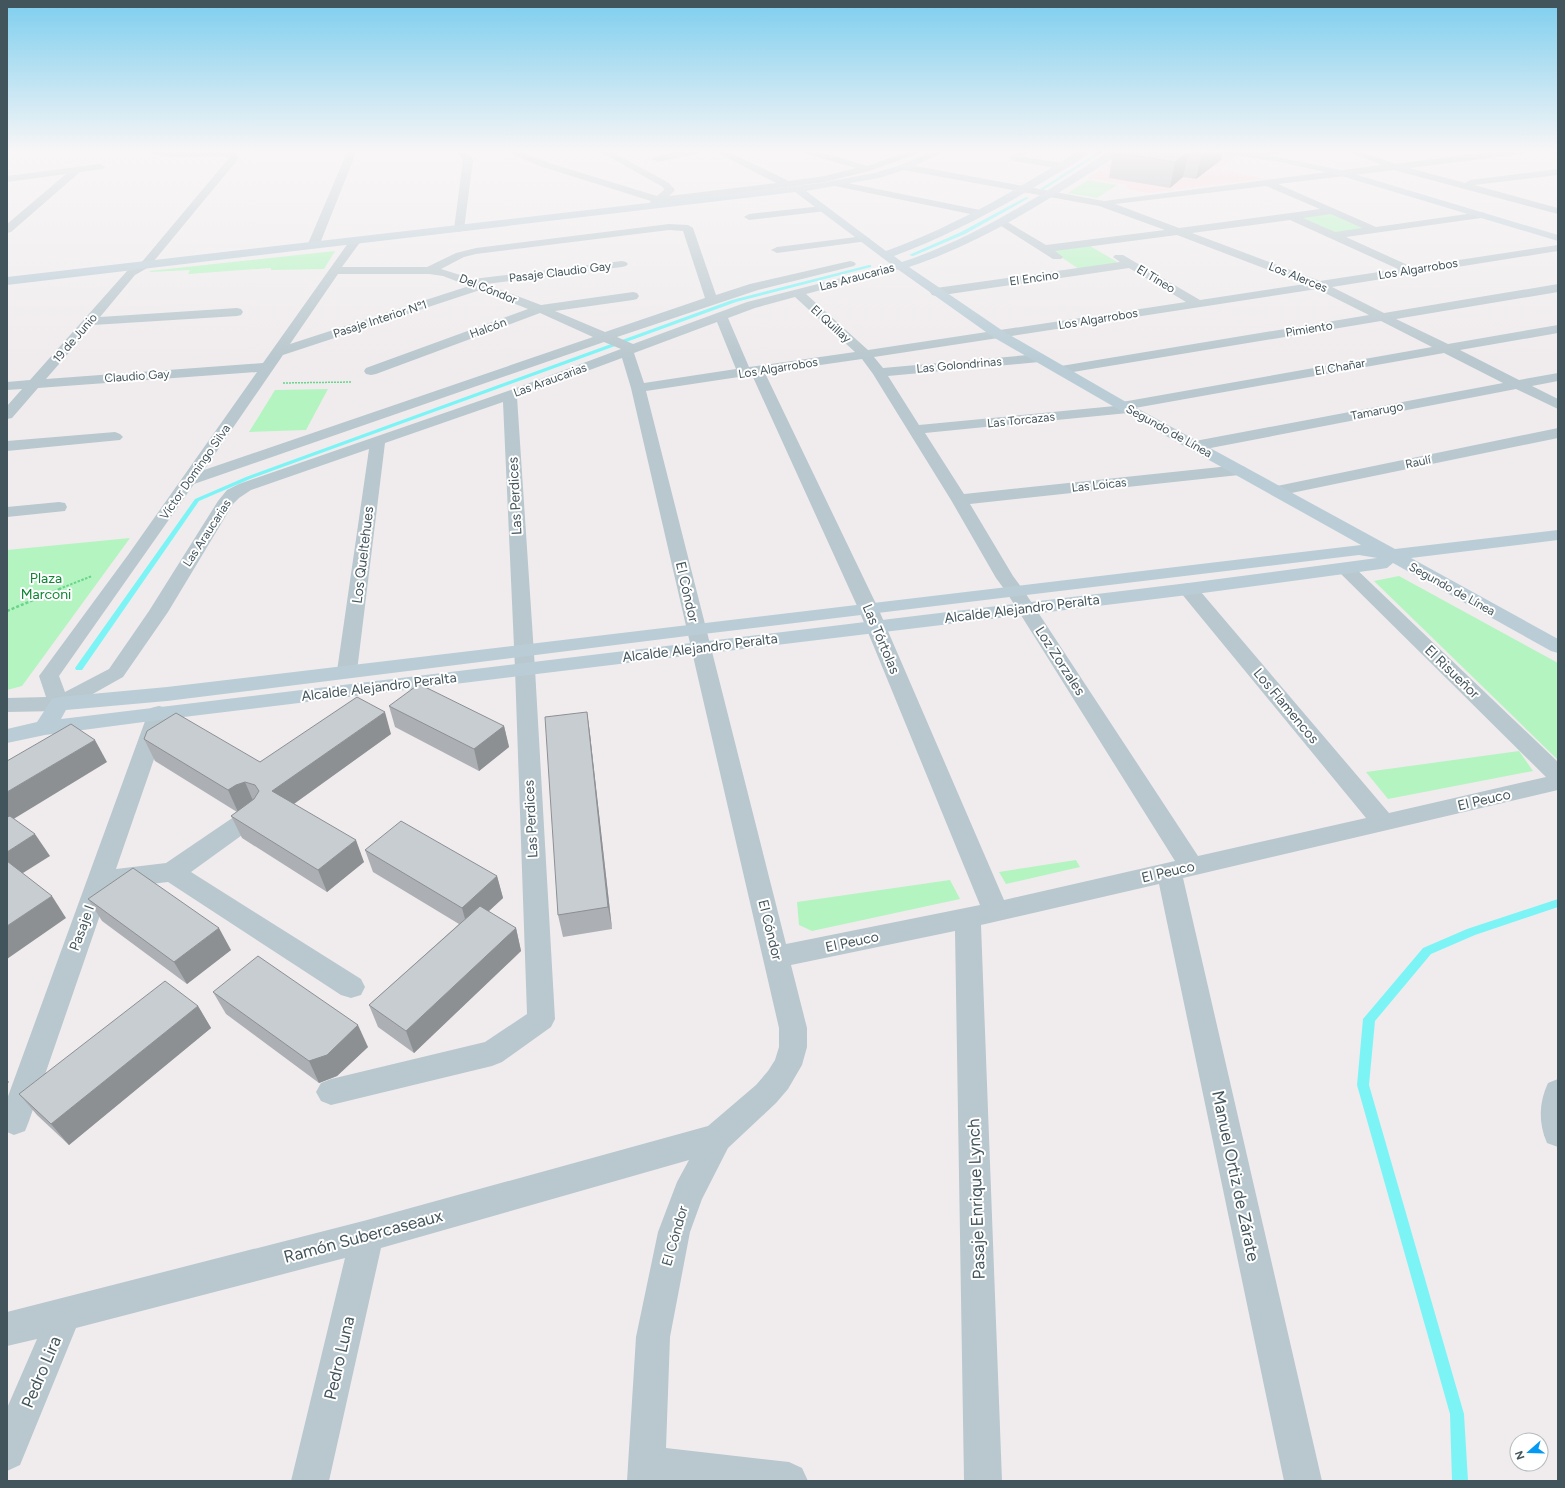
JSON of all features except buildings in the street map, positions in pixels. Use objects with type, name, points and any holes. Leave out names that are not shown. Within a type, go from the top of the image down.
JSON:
[{"type":"street","points":[[7,230],[19,219]]},
{"type":"street","name":"19 de Junio","points":[[7,415],[131,273],[145,265],[183,219]]},
{"type":"street","points":[[313,246],[324,219]]},
{"type":"street","points":[[459,229],[460,219]]},
{"type":"street","points":[[7,280],[313,246],[531,219]]},
{"type":"street","name":"Segundo de Línea","points":[[837,219],[936,292],[998,334],[1125,407],[1558,647]]},
{"type":"street","name":"Las Araucarias","points":[[59,704],[116,673],[158,612],[226,501],[233,494],[245,487],[510,394],[712,300],[754,287],[885,255],[920,242],[967,219]]},
{"type":"street","name":"Las Araucarias","points":[[188,481],[618,343],[721,317],[752,305],[900,266],[943,251],[1005,219]]},
{"type":"street","name":"Los Alerces","points":[[1147,219],[1319,284],[1558,405]]},
{"type":"street","name":"El Encino","points":[[1044,249],[1265,219]]},
{"type":"street","points":[[1297,219],[1411,271]]},
{"type":"street","points":[[1351,219],[1375,230]]},
{"type":"street","points":[[1332,236],[1450,219]]},
{"type":"street","points":[[1496,219],[1558,238]]},
{"type":"street","points":[[1000,222],[1078,271]]},
{"type":"street","points":[[430,270],[460,255],[476,251],[669,227],[684,227],[688,228],[712,300]]},
{"type":"street","points":[[777,250],[864,239]]},
{"type":"street","name":"Víctor Domingo Silva","points":[[59,704],[49,676],[134,559],[356,241]]},
{"type":"street","name":"El Tineo","points":[[1094,242],[1197,303]]},
{"type":"street","name":"Los Algarrobos","points":[[638,388],[1558,248]]},
{"type":"street","name":"Pasaje Claudio Gay","points":[[477,284],[622,264]]},
{"type":"street","name":"El Encino","points":[[936,292],[1132,264]]},
{"type":"street","name":"Del Cóndor","points":[[336,271],[430,270],[446,273],[540,309],[618,343]]},
{"type":"street","name":"Pasaje Interior Nº1","points":[[278,352],[477,284]]},
{"type":"street","name":"Pimiento","points":[[1061,370],[1558,288]]},
{"type":"street","name":"El Quillay","points":[[798,293],[865,354]]},
{"type":"street","name":"Halcón","points":[[371,371],[540,309],[633,296]]},
{"type":"street","points":[[89,321],[237,312]]},
{"type":"street","name":"Las Tórtolas","points":[[721,317],[751,372],[868,608],[982,915]]},
{"type":"street","name":"El Chañar","points":[[1125,407],[1558,328]]},
{"type":"street","name":"El Cóndor","points":[[618,343],[638,388],[793,1028],[793,1047],[788,1064],[778,1080],[766,1094],[717,1138],[688,1193],[674,1232],[653,1337],[647,1473]]},
{"type":"street","name":"Loz Zorzales","points":[[865,354],[879,373],[959,500],[1005,578],[1020,599],[1180,869]]},
{"type":"street","name":"Las Golondrinas","points":[[879,373],[1039,358]]},
{"type":"street","name":"Claudio Gay","points":[[7,386],[268,367]]},
{"type":"street","name":"Tamarugo","points":[[1195,446],[1558,376]]},
{"type":"street","name":"Las Perdices","points":[[331,1092],[492,1053],[541,1019],[510,394]]},
{"type":"street","name":"Las Torcazas","points":[[914,430],[1125,407]]},
{"type":"street","name":"Raulí","points":[[1277,491],[1558,433]]},
{"type":"street","points":[[7,446],[115,437]]},
{"type":"street","name":"Los Queltehues","points":[[347,671],[378,440]]},
{"type":"street","name":"Las Loicas","points":[[959,500],[1239,470]]},
{"type":"street","points":[[7,512],[59,507]]},
{"type":"street","name":"Alcalde Alejandro Peralta","points":[[7,705],[59,704],[167,694],[347,671],[701,648],[876,627],[1020,599],[1359,550],[1391,555],[1558,535]]},
{"type":"street","name":"Alcalde Alejandro Peralta","points":[[7,736],[45,728],[159,713],[524,659],[696,629],[868,608],[1188,589],[1381,564],[1391,555]]},
{"type":"street","name":"El Risueñor","points":[[1346,569],[1558,775]]},
{"type":"street","name":"Los Flamencos","points":[[1188,589],[1384,822]]},
{"type":"street","points":[[45,728],[59,704]]},
{"type":"street","name":"Pasaje I","points":[[14,1121],[159,713]]},
{"type":"street","name":"El Peuco","points":[[777,957],[982,915],[1558,782]]},
{"type":"street","points":[[99,881],[172,872],[255,814]]},
{"type":"street","name":"Manuel Ortiz de Zárate","points":[[1180,869],[1303,1481]]},
{"type":"street","points":[[172,872],[351,987]]},
{"type":"street","name":"Pasaje Enrique Lynch","points":[[982,915],[983,1481]]},
{"type":"street","points":[[1558,1092],[1555,1118],[1558,1133]]},
{"type":"street","name":"Ramón Subercaseaux","points":[[7,1329],[367,1236],[717,1138]]},
{"type":"street","name":"Pedro Luna","points":[[310,1481],[367,1236]]},
{"type":"street","name":"Pedro Lira","points":[[7,1452],[65,1314]]},
{"type":"street","points":[[647,1473],[789,1481]]},
{"type":"path","points":[[7,610],[134,559]]},
{"type":"green space","points":[[1301,219],[1345,219],[1366,228],[1331,233]]},
{"type":"green space","points":[[1090,246],[1119,263],[1079,269],[1052,251]]},
{"type":"green space","points":[[335,251],[324,269],[271,270],[271,268],[188,274],[190,270],[149,271]]},
{"type":"green space","points":[[328,389],[306,430],[249,432],[275,390]]},
{"type":"green space","name":"Plaza Marconi","points":[[130,538],[22,686],[7,690],[7,550]]},
{"type":"green space","points":[[1399,576],[1558,663],[1558,760],[1374,581]]},
{"type":"green space","points":[[1519,751],[1533,771],[1388,799],[1366,772]]},
{"type":"green space","points":[[1076,860],[1080,867],[1006,884],[999,872]]},
{"type":"green space","points":[[950,880],[960,899],[812,931],[799,925],[797,902]]},
{"type":"waterway","points":[[911,255],[963,233],[988,219]]},
{"type":"waterway","points":[[79,668],[197,500],[248,478],[734,301],[869,266]]},
{"type":"waterway","points":[[1460,1481],[1457,1414],[1363,1085],[1369,1019],[1427,951],[1471,932],[1558,903]]}]
